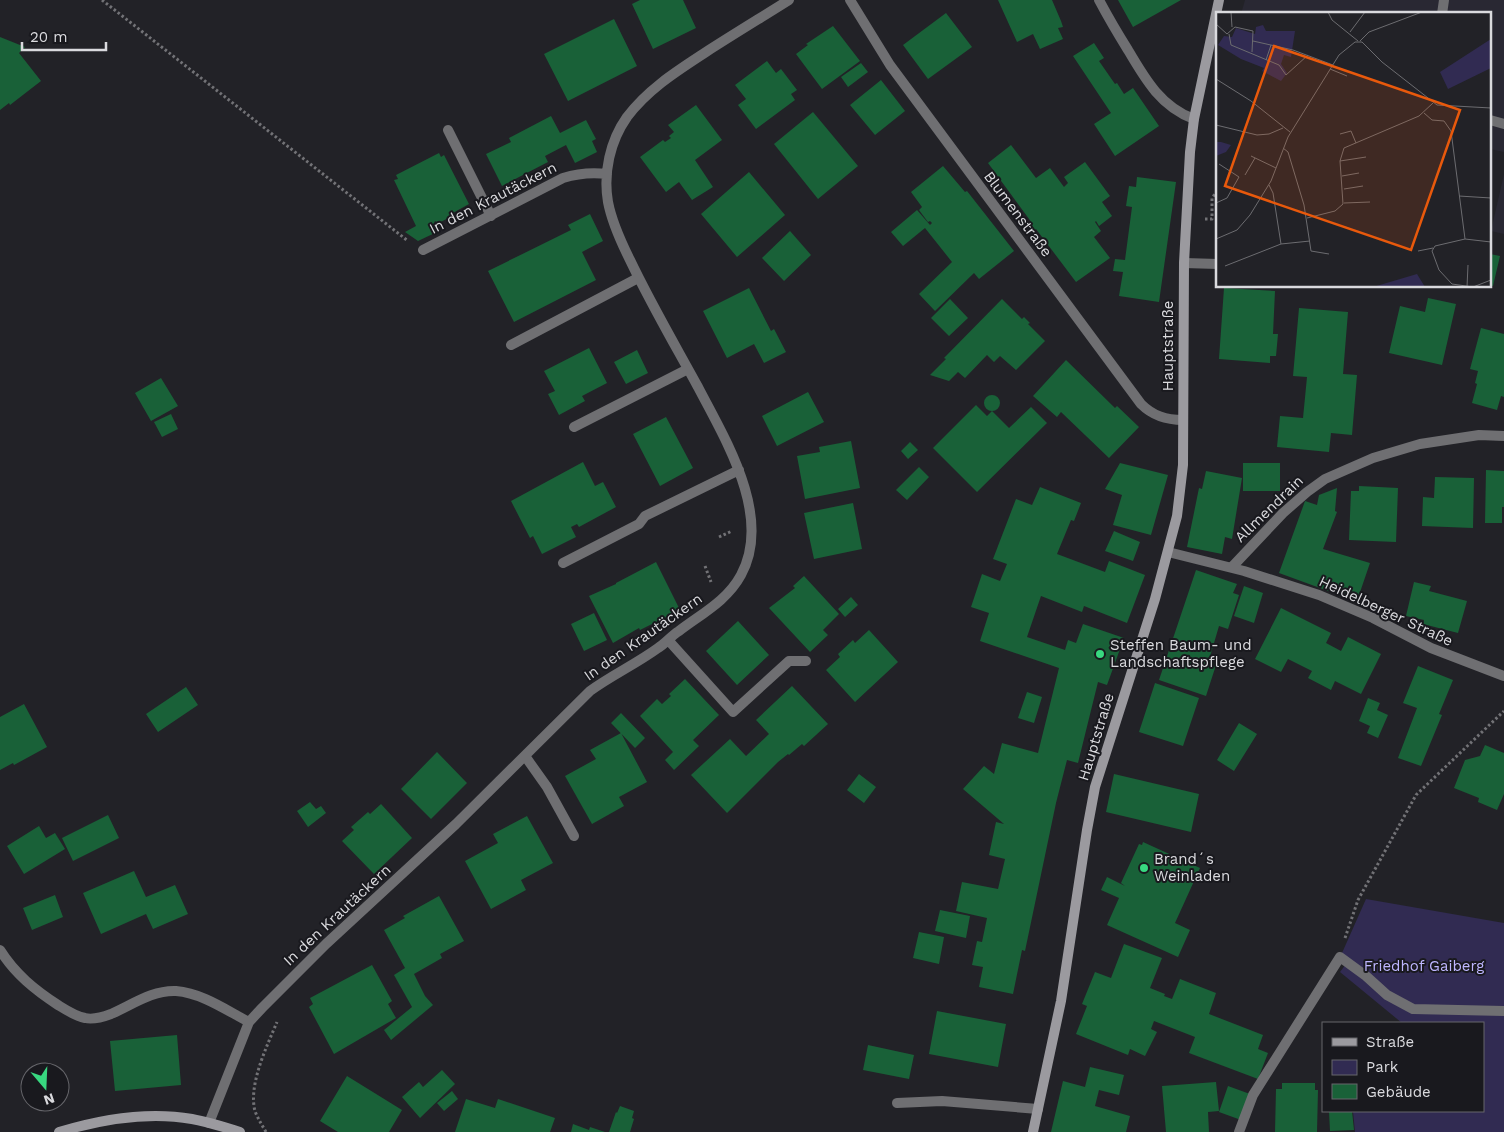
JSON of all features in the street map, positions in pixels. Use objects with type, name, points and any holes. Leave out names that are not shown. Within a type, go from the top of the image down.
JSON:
[{"type":"main road","name":"Hauptstraße","points":[[1033,1132],[1061,1001],[1085,838],[1095,787],[1156,599],[1177,516],[1183,465],[1184,263],[1190,152],[1194,118],[1216,14]]},
{"type":"main road","points":[[60,1132],[96,1122],[131,1117],[176,1117],[209,1123],[240,1132]]},
{"type":"street","name":"In den Krautäckern","points":[[209,1123],[249,1022],[278,991],[456,824],[590,691],[669,641],[676,632],[709,610],[731,589],[743,572],[750,549],[752,530],[739,470],[688,369],[638,278],[620,239],[611,214],[607,192],[607,174],[616,138],[626,119],[640,101],[674,74],[789,0]]},
{"type":"street","name":"Blumenstraße","points":[[850,0],[890,65],[1141,404],[1150,412],[1163,418],[1183,420]]},
{"type":"street","points":[[1098,0],[1156,94],[1182,114],[1194,118]]},
{"type":"street","points":[[448,130],[491,216]]},
{"type":"street","name":"In den Krautäckern","points":[[423,250],[575,174],[589,172],[607,174]]},
{"type":"street","points":[[1184,263],[1216,264]]},
{"type":"street","points":[[511,345],[638,278]]},
{"type":"street","points":[[574,427],[688,369]]},
{"type":"street","name":"Allmendrain","points":[[1232,567],[1283,514],[1307,492],[1325,480],[1373,458],[1420,444],[1479,435],[1504,436]]},
{"type":"street","points":[[563,563],[639,524],[645,516],[739,470]]},
{"type":"street","name":"Heidelberger Straße","points":[[1168,552],[1232,567],[1319,595],[1373,618],[1438,651],[1504,676]]},
{"type":"street","points":[[669,641],[733,712],[789,661],[806,661]]},
{"type":"street","points":[[525,756],[547,787],[574,836]]},
{"type":"street","points":[[0,950],[34,989],[78,1017],[87,1019],[100,1017],[155,994],[174,991],[194,994],[204,998],[249,1022]]},
{"type":"street","points":[[1239,1132],[1253,1094],[1340,957],[1366,976],[1387,995],[1413,1010],[1504,1011]]},
{"type":"street","points":[[898,1103],[942,1101],[1038,1109]]},
{"type":"path","points":[[102,0],[419,250],[423,250]]},
{"type":"path","points":[[1212,209],[1212,198],[1216,193]]},
{"type":"path","points":[[1340,957],[1358,900],[1416,795],[1504,711]]},
{"type":"path","points":[[266,1132],[255,1110],[254,1089],[278,1021],[278,991]]},
{"type":"shaded area","points":[[1245,0],[1504,0],[1504,152],[1492,149],[1492,12],[1242,12]]},
{"type":"shaded area","points":[[1504,174],[1504,234],[1492,231]]},
{"type":"green space","name":"Friedhof Gaiberg","points":[[1366,899],[1504,923],[1504,1132],[1355,1132],[1353,1112],[1484,1112],[1484,1022],[1401,1022],[1340,972],[1349,960],[1342,953]]},
{"type":"building","points":[[640,0],[683,0],[696,28],[653,49],[632,4]]},
{"type":"building","points":[[998,0],[1052,0],[1063,27],[1058,28],[1063,39],[1040,49],[1033,34],[1017,42]]},
{"type":"building","points":[[1118,0],[1181,0],[1133,27]]},
{"type":"building","points":[[946,13],[972,47],[928,79],[903,45]]},
{"type":"building","points":[[614,19],[637,66],[568,101],[544,54]]},
{"type":"building","points":[[833,26],[860,61],[822,89],[796,54],[808,45],[806,44]]},
{"type":"building","points":[[0,37],[25,47],[19,53],[41,81],[10,105],[9,103],[0,110]]},
{"type":"building","points":[[1094,43],[1104,58],[1099,61],[1115,84],[1117,83],[1124,94],[1133,88],[1159,126],[1115,156],[1094,124],[1111,113],[1073,56]]},
{"type":"building","points":[[767,61],[776,73],[781,69],[797,90],[791,94],[795,100],[756,129],[738,105],[746,99],[735,85]]},
{"type":"building","points":[[861,63],[868,72],[848,87],[841,77]]},
{"type":"building","points":[[881,80],[905,111],[875,135],[850,105]]},
{"type":"building","points":[[696,105],[722,140],[695,160],[713,187],[692,200],[679,182],[666,192],[640,157],[663,140],[665,142],[671,138],[669,136],[674,132],[668,125]]},
{"type":"building","points":[[813,112],[858,166],[818,199],[774,144]]},
{"type":"building","points":[[551,116],[560,133],[586,120],[596,139],[592,141],[597,152],[575,163],[566,145],[545,156],[548,162],[502,186],[486,154],[511,142],[509,138]]},
{"type":"building","points":[[1011,145],[1036,178],[1050,168],[1064,187],[1068,183],[1064,177],[1085,162],[1110,196],[1102,202],[1112,216],[1099,226],[1095,222],[1101,231],[1094,237],[1110,258],[1076,282],[1036,229],[1034,231],[1031,228],[1029,225],[1032,223],[988,163]]},
{"type":"building","points":[[439,153],[441,157],[444,155],[469,204],[437,224],[436,221],[434,222],[439,231],[418,241],[405,232],[416,226],[394,180],[398,179],[396,175]]},
{"type":"building","points":[[943,166],[965,192],[967,191],[1014,251],[979,279],[974,273],[935,311],[919,294],[952,262],[925,228],[903,246],[891,232],[917,210],[930,225],[932,223],[928,222],[919,210],[922,207],[911,192]]},
{"type":"building","points":[[749,172],[785,215],[737,257],[701,214]]},
{"type":"building","points":[[1137,177],[1176,182],[1159,302],[1119,296],[1123,272],[1113,271],[1115,259],[1125,260],[1132,207],[1126,206],[1129,186],[1136,187]]},
{"type":"building","points":[[590,214],[603,241],[582,252],[596,280],[514,322],[488,271],[571,230],[568,225]]},
{"type":"building","points":[[790,231],[811,255],[784,281],[762,258]]},
{"type":"building","points":[[1492,254],[1500,256],[1492,286]]},
{"type":"building","points":[[749,288],[771,331],[774,329],[786,352],[764,363],[754,344],[727,358],[703,311]]},
{"type":"building","points":[[1224,288],[1275,291],[1273,334],[1278,334],[1276,356],[1270,356],[1270,363],[1219,359]]},
{"type":"building","points":[[1428,298],[1456,304],[1442,365],[1389,353],[1400,306],[1425,312]]},
{"type":"building","points":[[950,299],[968,318],[949,336],[931,318]]},
{"type":"building","points":[[1002,299],[1022,319],[1024,317],[1030,323],[1028,324],[1045,341],[1016,370],[1000,356],[994,362],[987,355],[965,378],[958,372],[949,381],[930,375],[946,359],[944,358]]},
{"type":"building","points":[[1299,308],[1348,312],[1343,374],[1357,375],[1352,435],[1331,433],[1329,452],[1277,447],[1280,416],[1303,418],[1307,377],[1293,376]]},
{"type":"building","points":[[1481,328],[1504,334],[1504,397],[1501,396],[1497,410],[1472,403],[1478,371],[1470,369]]},
{"type":"building","points":[[589,348],[607,383],[582,396],[585,401],[559,415],[548,394],[555,391],[544,371]]},
{"type":"building","points":[[637,350],[648,373],[626,384],[614,362]]},
{"type":"building","points":[[1066,360],[1115,408],[1117,406],[1139,427],[1109,458],[1061,412],[1057,417],[1033,396]]},
{"type":"building","points":[[161,378],[178,406],[151,421],[135,393]]},
{"type":"building","points":[[808,392],[824,422],[777,446],[762,416]]},
{"type":"building","points":[[992,395],[998,397],[1000,403],[998,409],[992,411],[986,409],[984,403],[986,397]]},
{"type":"building","points":[[976,405],[987,416],[992,411],[1009,428],[1031,407],[1047,423],[977,492],[933,448]]},
{"type":"building","points":[[171,414],[178,429],[162,437],[154,422]]},
{"type":"building","points":[[666,417],[693,468],[660,486],[633,434]]},
{"type":"building","points":[[851,441],[860,488],[805,499],[797,456],[820,452],[819,447]]},
{"type":"building","points":[[910,442],[918,450],[908,459],[901,451]]},
{"type":"building","points":[[583,462],[595,486],[603,482],[616,507],[579,527],[577,524],[571,527],[576,537],[542,554],[533,536],[530,538],[511,501]]},
{"type":"building","points":[[1120,463],[1168,475],[1151,535],[1113,525],[1122,495],[1105,489]]},
{"type":"building","points":[[1243,463],[1280,463],[1280,491],[1243,491]]},
{"type":"building","points":[[919,467],[929,477],[907,500],[896,490]]},
{"type":"building","points":[[1486,470],[1504,471],[1502,523],[1485,523]]},
{"type":"building","points":[[1206,471],[1242,478],[1232,539],[1225,537],[1222,554],[1187,547],[1199,488],[1202,489]]},
{"type":"building","points":[[1435,477],[1474,478],[1473,528],[1422,526],[1423,497],[1434,498]]},
{"type":"building","points":[[1359,486],[1398,488],[1396,542],[1349,540],[1351,491],[1359,491]]},
{"type":"building","points":[[1040,487],[1081,503],[1074,521],[1071,520],[1057,554],[1105,572],[1109,561],[1145,575],[1127,623],[1084,606],[1082,612],[1041,596],[1027,637],[1065,650],[1068,640],[1076,643],[1083,624],[1124,638],[1107,685],[1098,682],[1078,763],[1067,760],[1056,803],[1025,951],[1022,950],[1013,994],[979,987],[983,967],[972,965],[977,941],[982,942],[987,918],[956,911],[962,882],[998,889],[1005,859],[989,855],[996,822],[1004,824],[963,789],[984,766],[994,774],[1002,743],[1038,753],[1059,668],[980,641],[989,613],[971,607],[982,574],[1000,581],[1007,564],[993,559],[1016,499],[1032,505]]},
{"type":"building","points":[[1337,488],[1335,511],[1337,512],[1323,549],[1370,563],[1358,598],[1333,589],[1331,592],[1279,573],[1305,501],[1317,505],[1319,495]]},
{"type":"building","points":[[853,503],[862,549],[814,559],[804,513]]},
{"type":"building","points":[[1114,531],[1140,542],[1133,561],[1105,551]]},
{"type":"building","points":[[656,562],[680,610],[640,630],[639,628],[613,643],[589,596],[616,584]]},
{"type":"building","points":[[1196,570],[1237,584],[1233,593],[1239,595],[1228,629],[1219,626],[1209,660],[1217,662],[1206,696],[1159,680]]},
{"type":"building","points":[[804,576],[839,614],[823,630],[828,635],[810,652],[769,608],[795,588],[793,586]]},
{"type":"building","points":[[1414,582],[1431,586],[1429,591],[1467,601],[1458,633],[1423,624],[1424,620],[1406,616]]},
{"type":"building","points":[[1244,586],[1263,593],[1254,623],[1234,616]]},
{"type":"building","points":[[851,597],[858,605],[845,617],[838,609]]},
{"type":"building","points":[[1281,608],[1331,633],[1326,643],[1341,651],[1348,637],[1381,654],[1361,694],[1335,681],[1331,690],[1308,678],[1312,671],[1288,659],[1281,672],[1255,659]]},
{"type":"building","points":[[594,613],[607,640],[584,651],[571,624]]},
{"type":"building","points":[[738,621],[769,655],[737,685],[706,651]]},
{"type":"building","points":[[869,630],[898,662],[855,702],[826,670],[840,657],[838,654],[853,640],[855,643]]},
{"type":"building","points":[[1418,666],[1453,680],[1439,714],[1442,715],[1421,766],[1398,758],[1417,708],[1403,703]]},
{"type":"building","points":[[685,679],[719,715],[693,740],[699,746],[674,770],[665,760],[673,752],[640,716],[657,699],[662,704],[671,696],[669,694]]},
{"type":"building","points":[[1155,683],[1199,698],[1183,746],[1139,732]]},
{"type":"building","points":[[792,686],[828,724],[804,746],[802,744],[778,762],[727,813],[691,775],[730,739],[746,756],[769,734],[756,720]]},
{"type":"building","points":[[186,687],[198,705],[158,732],[146,714]]},
{"type":"building","points":[[1027,692],[1042,697],[1034,723],[1018,718]]},
{"type":"building","points":[[1368,698],[1380,703],[1377,710],[1388,715],[1378,738],[1367,733],[1370,726],[1359,721]]},
{"type":"building","points":[[24,704],[47,747],[14,765],[13,763],[0,770],[0,717]]},
{"type":"building","points":[[621,713],[645,738],[635,748],[611,723]]},
{"type":"building","points":[[1239,723],[1257,734],[1234,771],[1217,760]]},
{"type":"building","points":[[621,733],[647,782],[619,797],[624,806],[592,824],[565,776],[596,759],[590,750]]},
{"type":"building","points":[[1485,745],[1504,753],[1504,794],[1497,810],[1478,802],[1479,798],[1454,788],[1465,760],[1480,756]]},
{"type":"building","points":[[437,752],[467,783],[431,819],[401,789]]},
{"type":"building","points":[[859,774],[876,787],[864,803],[847,790]]},
{"type":"building","points":[[1114,774],[1199,794],[1191,832],[1106,812]]},
{"type":"building","points":[[310,802],[316,809],[321,806],[326,813],[308,827],[297,811]]},
{"type":"building","points":[[381,804],[412,838],[374,874],[342,841],[354,830],[351,827],[368,812],[370,814]]},
{"type":"building","points":[[108,815],[119,838],[73,861],[62,838]]},
{"type":"building","points":[[527,816],[553,863],[521,880],[526,890],[491,909],[465,861],[498,843],[493,834]]},
{"type":"building","points":[[39,826],[46,838],[55,833],[65,849],[24,874],[7,846]]},
{"type":"building","points":[[1143,842],[1200,868],[1175,923],[1190,930],[1178,957],[1107,925],[1119,898],[1101,890],[1107,877],[1125,886],[1121,883],[1139,844],[1142,845]]},
{"type":"building","points":[[134,871],[146,897],[175,885],[188,914],[153,929],[146,914],[101,934],[83,893]]},
{"type":"building","points":[[55,895],[63,917],[32,930],[23,908]]},
{"type":"building","points":[[439,896],[464,941],[440,954],[442,958],[414,974],[425,996],[433,1005],[391,1040],[384,1030],[412,1007],[394,975],[405,968],[384,930],[405,918],[403,916]]},
{"type":"building","points":[[940,910],[970,916],[966,938],[935,931]]},
{"type":"building","points":[[919,932],[944,937],[939,964],[913,958]]},
{"type":"building","points":[[1124,944],[1162,958],[1150,988],[1172,999],[1180,979],[1216,993],[1209,1014],[1263,1035],[1258,1049],[1268,1053],[1258,1079],[1189,1053],[1195,1037],[1154,1021],[1151,1029],[1157,1032],[1145,1056],[1130,1049],[1128,1055],[1076,1034],[1087,1006],[1082,1004],[1095,972],[1111,978]]},
{"type":"building","points":[[372,965],[392,1001],[388,1004],[396,1018],[334,1054],[309,1007],[313,1004],[310,998]]},
{"type":"building","points":[[937,1011],[1006,1024],[998,1067],[929,1054]]},
{"type":"building","points":[[177,1035],[181,1085],[115,1091],[110,1041]]},
{"type":"building","points":[[868,1045],[914,1055],[909,1079],[863,1070]]},
{"type":"building","points":[[1090,1067],[1124,1075],[1119,1095],[1099,1090],[1095,1106],[1130,1116],[1126,1132],[1051,1132],[1063,1081],[1085,1087]]},
{"type":"building","points":[[442,1070],[455,1084],[420,1118],[402,1097],[419,1082],[423,1087]]},
{"type":"building","points":[[347,1076],[402,1110],[389,1132],[338,1132],[320,1121]]},
{"type":"building","points":[[1216,1082],[1219,1111],[1208,1112],[1209,1132],[1166,1132],[1162,1086]]},
{"type":"building","points":[[1282,1083],[1315,1083],[1315,1090],[1318,1090],[1317,1132],[1275,1132],[1276,1089],[1282,1089]]},
{"type":"building","points":[[1228,1086],[1250,1094],[1241,1120],[1219,1112]]},
{"type":"building","points":[[452,1091],[458,1099],[444,1111],[437,1103]]},
{"type":"building","points":[[466,1099],[495,1108],[498,1099],[555,1118],[550,1132],[455,1132]]},
{"type":"building","points":[[620,1106],[634,1111],[630,1132],[609,1132],[616,1112]]},
{"type":"building","points":[[1329,1112],[1352,1112],[1354,1130],[1330,1131]]},
{"type":"building","points":[[573,1124],[589,1130],[590,1127],[605,1132],[571,1132]]},
{"type":"place","name":"Steffen Baum- und Landschaftspflege","points":[[1100,654]]},
{"type":"place","name":"Brand´s Weinladen","points":[[1144,868]]}]
